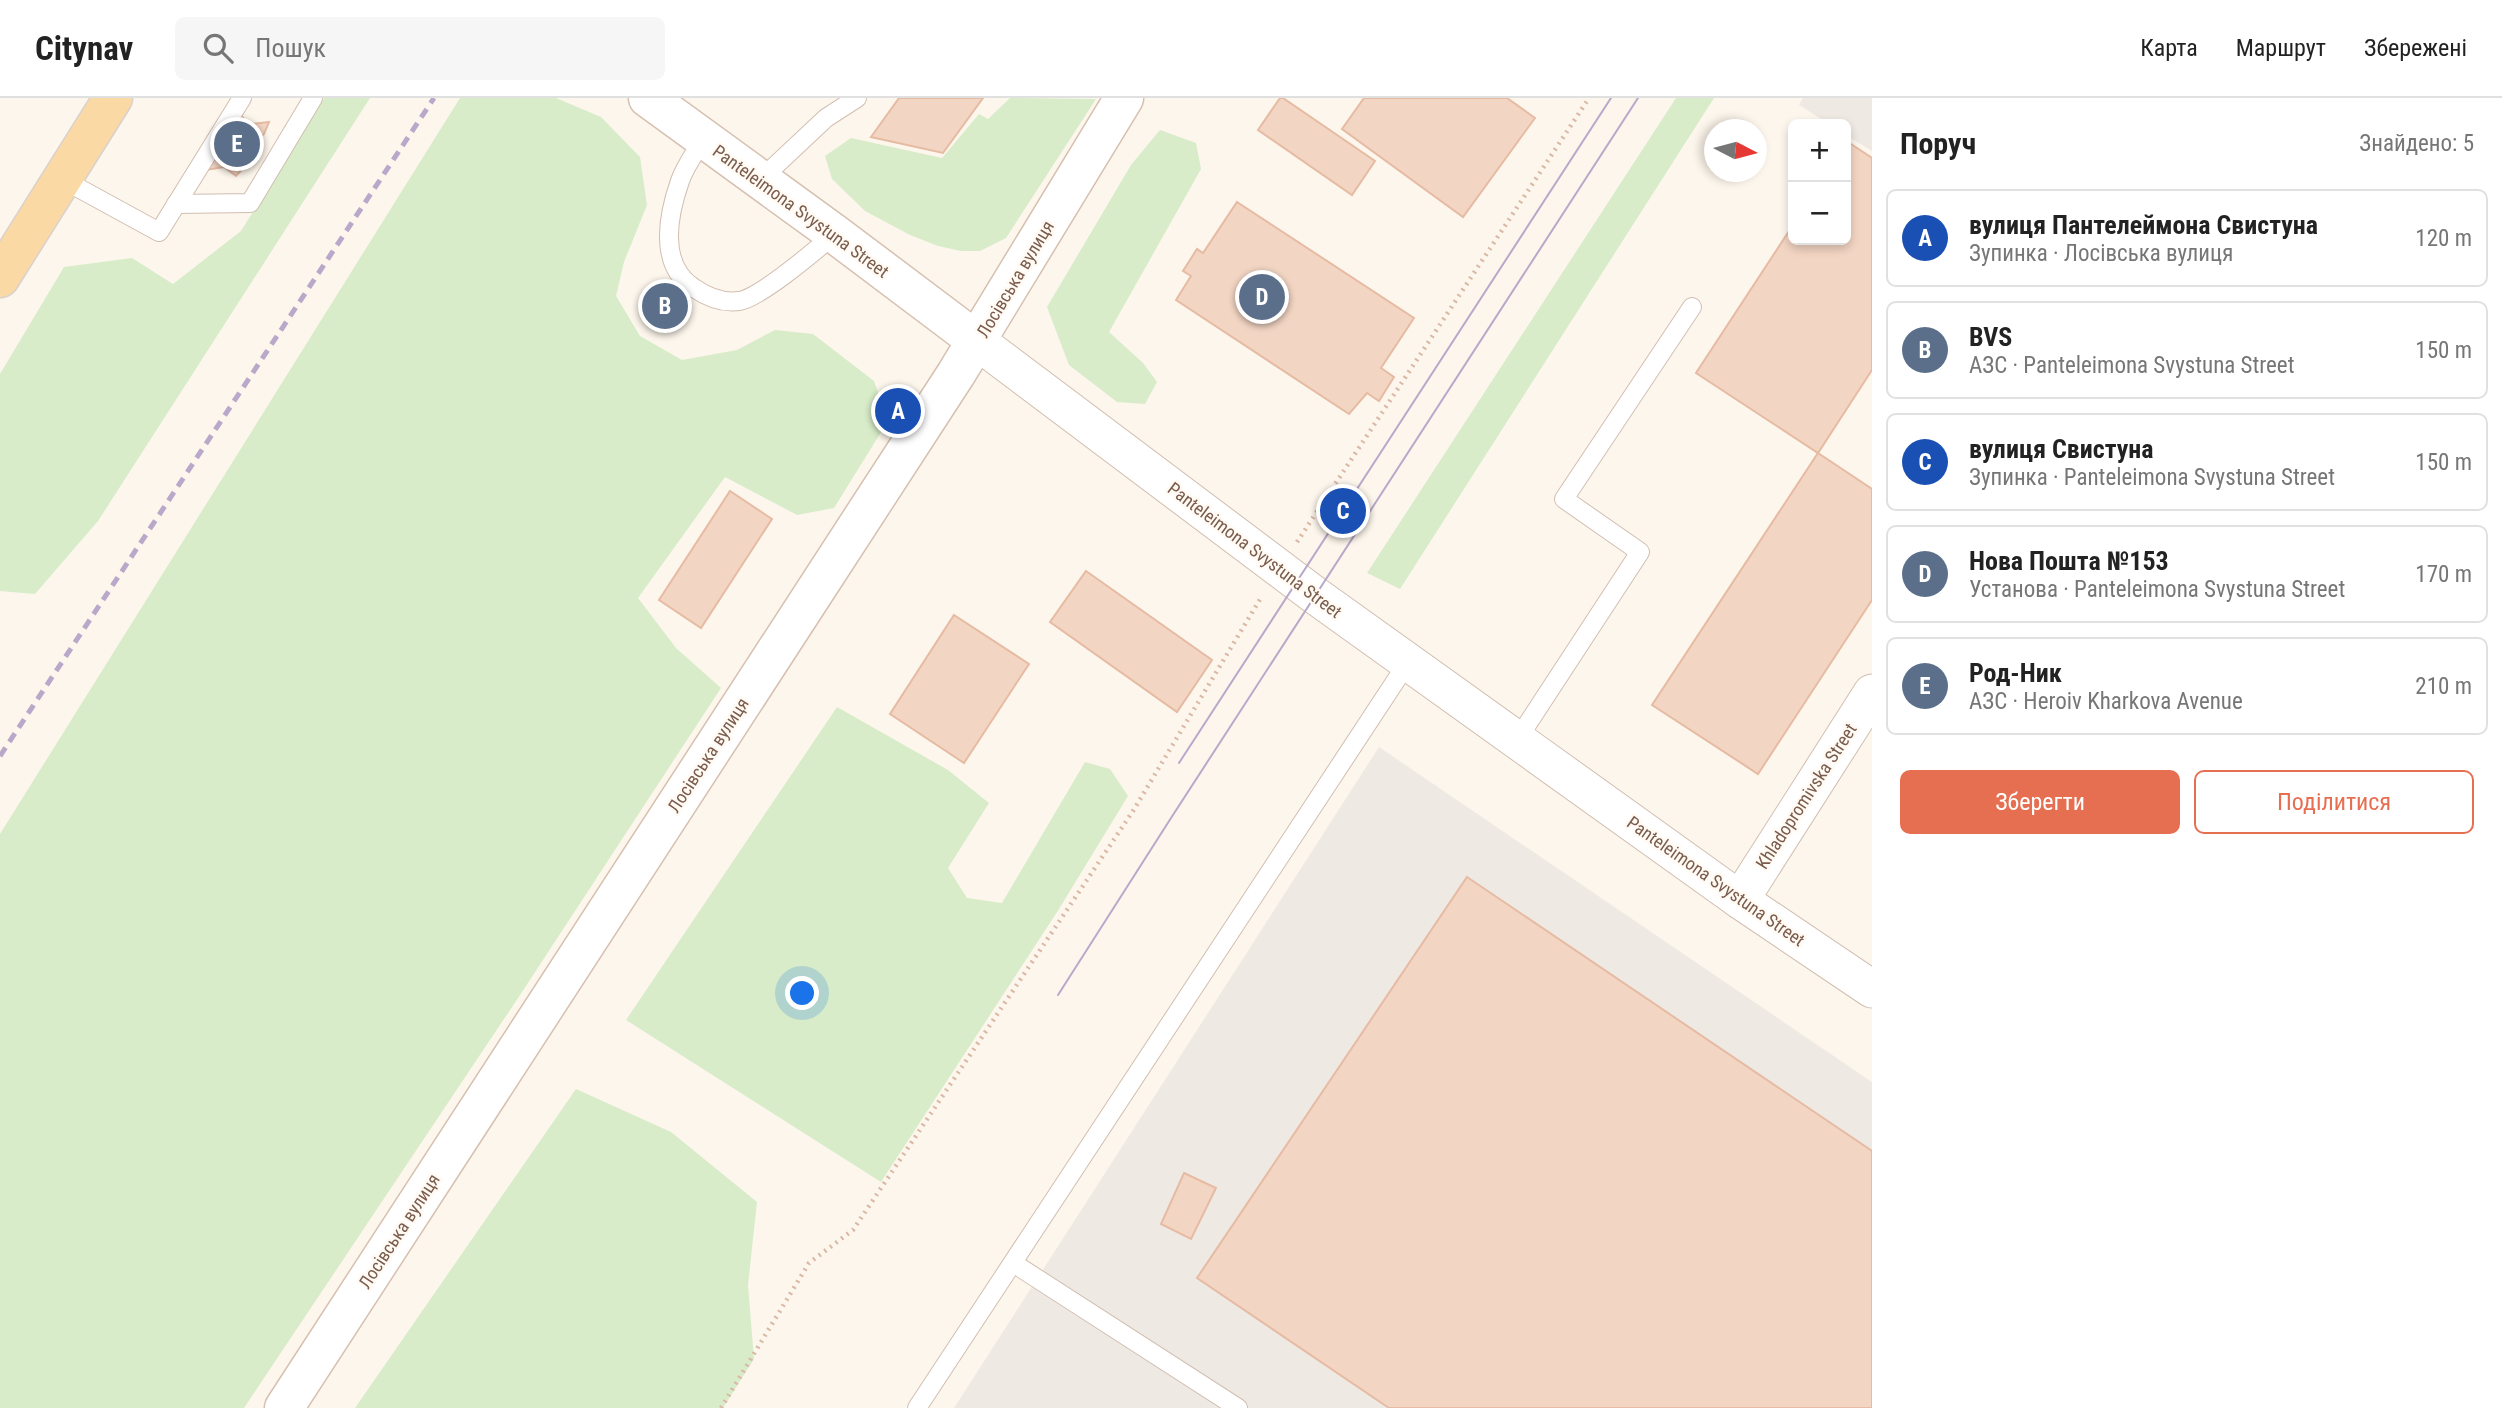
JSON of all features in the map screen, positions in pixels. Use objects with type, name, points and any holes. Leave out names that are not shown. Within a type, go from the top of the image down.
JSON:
[{"type":"main road","points":[[0,278],[113,98]]},
{"type":"main road","name":"Panteleimona Svystuna Street","points":[[648,98],[976,341]]},
{"type":"main road","name":"Лосівська вулиця","points":[[284,1408],[976,341],[1124,98]]},
{"type":"street","name":"Panteleimona Svystuna Street","points":[[976,341],[1408,662],[1740,900],[1872,989]]},
{"type":"street","name":"Khladopromivska Street","points":[[1740,900],[1872,692]]},
{"type":"lane","points":[[62,179],[159,232],[242,98]]},
{"type":"lane","points":[[176,204],[250,203],[313,98]]},
{"type":"lane","points":[[760,180],[826,118],[857,98]]},
{"type":"lane","points":[[703,139],[681,178],[671,210],[668,243],[674,267],[687,284],[720,300],[740,301],[795,267],[835,234]]},
{"type":"lane","points":[[1517,740],[1640,552],[1564,499],[1692,307]]},
{"type":"lane","points":[[917,1408],[1408,662]]},
{"type":"lane","points":[[1013,1263],[1238,1408]]},
{"type":"path","points":[[721,1408],[810,1262],[853,1230],[1133,811],[1279,568],[1589,98]]},
{"type":"shaded area","points":[[1803,98],[1872,98],[1872,151],[1851,138],[1851,119],[1821,119],[1799,105]]},
{"type":"shaded area","points":[[1379,747],[1872,1082],[1872,1408],[954,1408]]},
{"type":"green space","points":[[324,98],[370,98],[98,521],[35,594],[0,591],[0,374],[64,267],[132,258],[173,284],[241,231]]},
{"type":"green space","points":[[460,98],[556,98],[601,117],[640,157],[647,205],[624,262],[616,296],[640,336],[682,360],[737,350],[775,330],[813,334],[874,381],[888,421],[834,508],[797,515],[725,477],[638,598],[676,648],[721,688],[244,1408],[0,1408],[0,834]]},
{"type":"green space","points":[[1010,98],[1096,99],[1006,238],[980,251],[961,251],[938,246],[910,235],[865,211],[832,179],[825,156],[851,138],[942,158],[979,114],[988,119]]},
{"type":"green space","points":[[1676,98],[1714,98],[1400,589],[1367,573]]},
{"type":"green space","points":[[1160,130],[1196,143],[1201,169],[1109,332],[1143,363],[1157,382],[1145,404],[1117,402],[1069,365],[1047,307],[1131,165]]},
{"type":"green space","points":[[837,707],[948,770],[989,803],[948,868],[967,898],[1002,903],[1085,762],[1110,769],[1128,796],[1059,909],[881,1182],[626,1020]]},
{"type":"green space","points":[[576,1089],[671,1132],[757,1202],[748,1285],[754,1359],[723,1408],[355,1408]]},
{"type":"building","points":[[899,98],[983,98],[943,153],[871,137]]},
{"type":"building","points":[[1280,98],[1375,161],[1352,195],[1258,130]]},
{"type":"building","points":[[1364,98],[1507,98],[1535,118],[1463,217],[1342,129]]},
{"type":"building","points":[[240,114],[252,124],[269,122],[264,134],[254,143],[248,163],[236,176],[224,167],[206,170]]},
{"type":"building","points":[[1851,144],[1872,158],[1872,370],[1818,453],[1696,373],[1788,233],[1788,245],[1851,245]]},
{"type":"building","points":[[1237,202],[1414,318],[1381,368],[1394,377],[1379,401],[1367,393],[1349,414],[1176,300],[1191,276],[1183,271],[1197,249],[1203,253]]},
{"type":"building","points":[[659,284],[687,305],[669,328],[642,307]]},
{"type":"building","points":[[1818,453],[1872,489],[1872,600],[1758,774],[1652,705]]},
{"type":"building","points":[[730,491],[772,519],[701,628],[659,600]]},
{"type":"building","points":[[1086,571],[1212,660],[1177,712],[1050,622]]},
{"type":"building","points":[[954,615],[1029,664],[964,763],[890,714]]},
{"type":"building","points":[[1467,877],[1872,1151],[1872,1408],[1389,1408],[1197,1278]]},
{"type":"building","points":[[1184,1173],[1216,1188],[1191,1239],[1161,1224]]},
{"type":"tram line","points":[[1179,763],[1611,98]]},
{"type":"tram line","points":[[1058,995],[1638,98]]},
{"type":"railway","points":[[0,756],[434,98]]},
{"type":"place","name":"Род-Ник","points":[[237,144]]},
{"type":"place","name":"Нова Пошта №153","points":[[1262,297]]},
{"type":"place","name":"BVS","points":[[665,306]]},
{"type":"place","name":"вулиця Пантелеймона Свистуна","points":[[898,411]]},
{"type":"place","name":"вулиця Свистуна","points":[[1343,511]]}]
